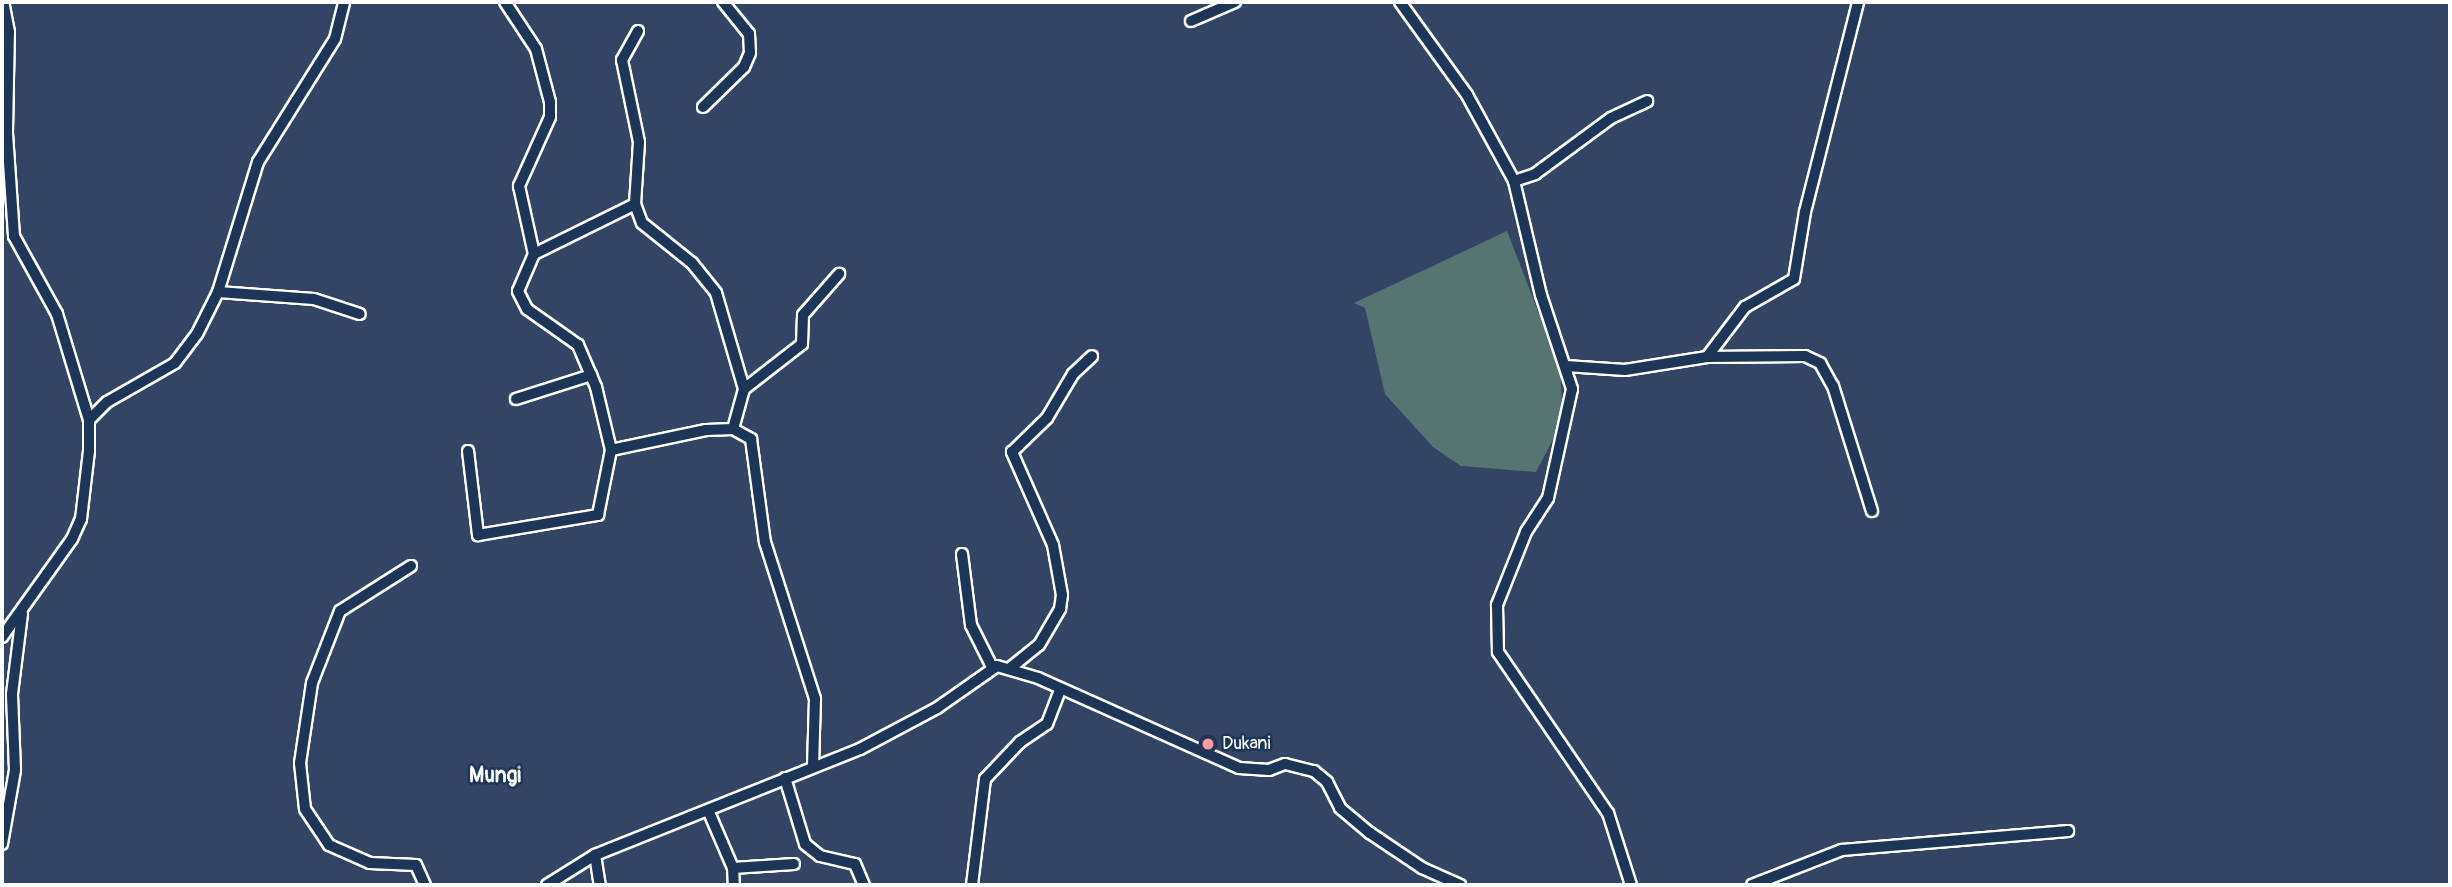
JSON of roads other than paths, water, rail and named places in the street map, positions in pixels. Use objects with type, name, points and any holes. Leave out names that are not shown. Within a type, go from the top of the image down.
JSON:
[{"type":"street","points":[[2,637],[22,614],[81,519],[89,420],[57,314],[14,236],[4,64],[9,32],[3,2]]},
{"type":"street","points":[[89,420],[107,402],[175,363],[218,292],[253,174],[335,39],[344,2]]},
{"type":"street","points":[[505,2],[536,49],[550,102],[550,117],[519,186],[534,254]]},
{"type":"street","points":[[703,107],[744,67],[750,53],[749,34],[723,2]]},
{"type":"street","points":[[1191,21],[1235,2]]},
{"type":"street","points":[[1400,2],[1466,95],[1514,181],[1541,295],[1566,366],[1570,412],[1551,489],[1510,566],[1494,636],[1508,671],[1608,813],[1631,885]]},
{"type":"street","points":[[1707,358],[1745,307],[1794,279],[1805,212],[1858,2]]},
{"type":"street","points":[[638,31],[622,60],[639,142],[635,204],[642,223],[692,263],[716,293],[744,389],[733,429]]},
{"type":"street","points":[[1514,181],[1535,174],[1611,118],[1647,102]]},
{"type":"street","points":[[468,451],[475,530],[483,537],[598,515],[611,450],[592,376],[578,345],[519,299],[523,273],[534,254],[635,204]]},
{"type":"street","points":[[744,389],[802,344],[803,315],[839,274]]},
{"type":"street","points":[[218,292],[314,299],[360,314]]},
{"type":"street","points":[[1009,669],[1039,645],[1060,609],[1062,595],[1053,545],[1012,452],[1047,418],[1073,374],[1092,356]]},
{"type":"street","points":[[1566,366],[1625,370],[1707,358],[1805,356],[1820,363],[1833,386],[1872,511]]},
{"type":"street","points":[[516,400],[592,376]]},
{"type":"street","points":[[611,450],[733,429],[743,431],[755,449],[765,542],[791,636],[813,687],[819,727],[813,766]]},
{"type":"street","points":[[962,554],[971,625],[992,667]]},
{"type":"street","points":[[411,566],[340,611],[312,683],[300,763],[304,809],[329,845],[370,863],[416,865],[425,885]]},
{"type":"street","points":[[2,844],[15,771],[12,694],[22,614]]},
{"type":"street","points":[[547,885],[595,855],[860,749],[937,708],[992,667],[1009,669],[1239,768],[1269,770],[1284,764],[1314,771],[1327,782],[1340,808],[1361,827],[1422,868],[1460,885]]},
{"type":"street","points":[[972,885],[985,779],[1020,742],[1047,724],[1060,690]]},
{"type":"street","points":[[785,778],[805,844],[820,856],[855,864],[864,885]]},
{"type":"street","points":[[708,810],[733,868],[734,885]]},
{"type":"street","points":[[1752,885],[1842,850],[2068,831]]},
{"type":"street","points":[[595,855],[600,885]]},
{"type":"street","points":[[733,868],[794,864]]},
{"type":"place","name":"Dukani","points":[[1208,744]]},
{"type":"district","name":"Mungi","points":[[495,776]]}]
